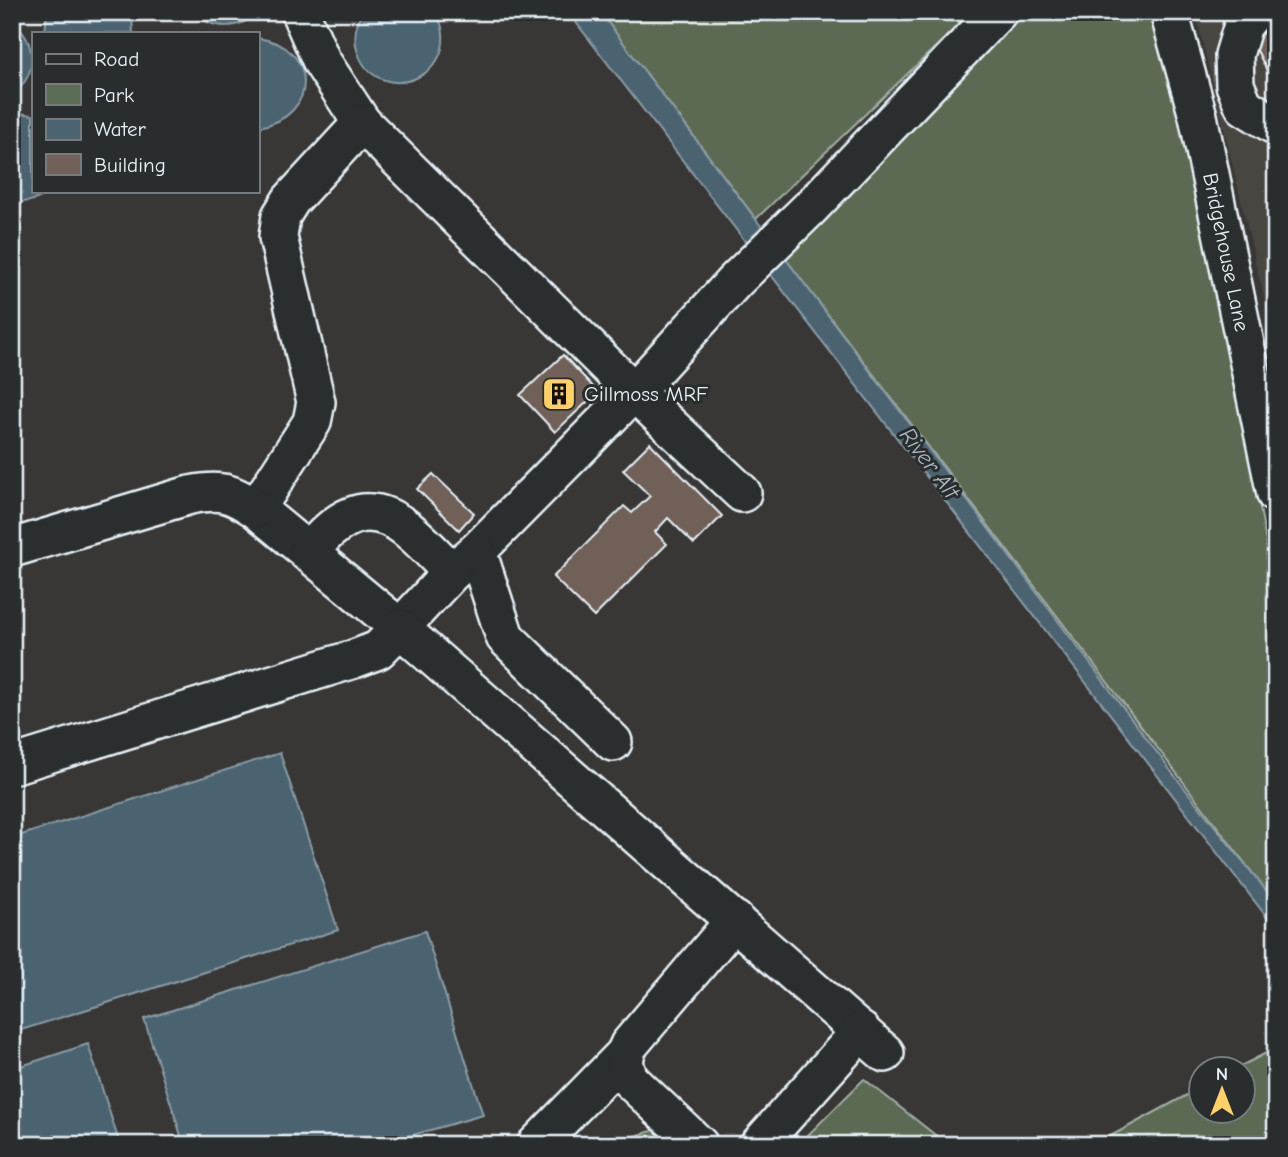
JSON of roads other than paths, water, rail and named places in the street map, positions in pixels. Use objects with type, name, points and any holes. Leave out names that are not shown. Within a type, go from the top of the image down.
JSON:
[{"type":"street","points":[[299,12],[322,62],[362,123],[634,392],[742,493]]},
{"type":"street","points":[[12,765],[378,650],[634,392],[734,282],[811,207],[998,12]]},
{"type":"street","name":"Bridgehouse Lane","points":[[1169,12],[1198,116],[1276,494]]},
{"type":"street","points":[[1254,12],[1243,25],[1234,55],[1235,85],[1244,106],[1276,126]]},
{"type":"street","points":[[256,509],[312,422],[316,402],[278,237],[281,216],[291,200],[362,123]]},
{"type":"street","points":[[12,548],[190,495],[213,491],[236,495],[256,509],[400,628],[873,1042],[759,1145]]},
{"type":"street","points":[[308,553],[331,528],[356,514],[375,512],[395,519],[464,561],[505,637],[613,742]]},
{"type":"street","points":[[536,1145],[624,1056],[629,1045],[735,920]]},
{"type":"street","points":[[624,1056],[624,1069],[630,1080],[699,1145]]},
{"type":"water","points":[[47,12],[132,12],[133,32],[45,32]]},
{"type":"water","points":[[194,12],[259,12],[243,22],[226,26],[209,23]]},
{"type":"water","points":[[363,12],[436,12],[443,34],[441,53],[431,68],[417,78],[401,82],[384,80],[369,70],[358,53],[355,37]]},
{"type":"water","name":"River Alt","points":[[568,12],[600,12],[1174,775],[1276,903],[1276,929]]},
{"type":"water","points":[[12,21],[26,38],[32,58],[27,78],[12,95]]},
{"type":"water","points":[[259,38],[277,43],[292,54],[301,67],[304,82],[301,97],[293,110],[278,121],[259,127]]},
{"type":"water","points":[[12,114],[32,115],[32,192],[48,192],[27,202],[12,201]]},
{"type":"water","points":[[280,753],[338,930],[12,1033],[12,838]]},
{"type":"water","points":[[425,931],[483,1115],[386,1145],[184,1145],[144,1019]]},
{"type":"water","points":[[88,1044],[120,1145],[21,1145],[12,1117],[12,1069]]},
{"type":"place","name":"Gillmoss MRF","points":[[559,394]]}]
